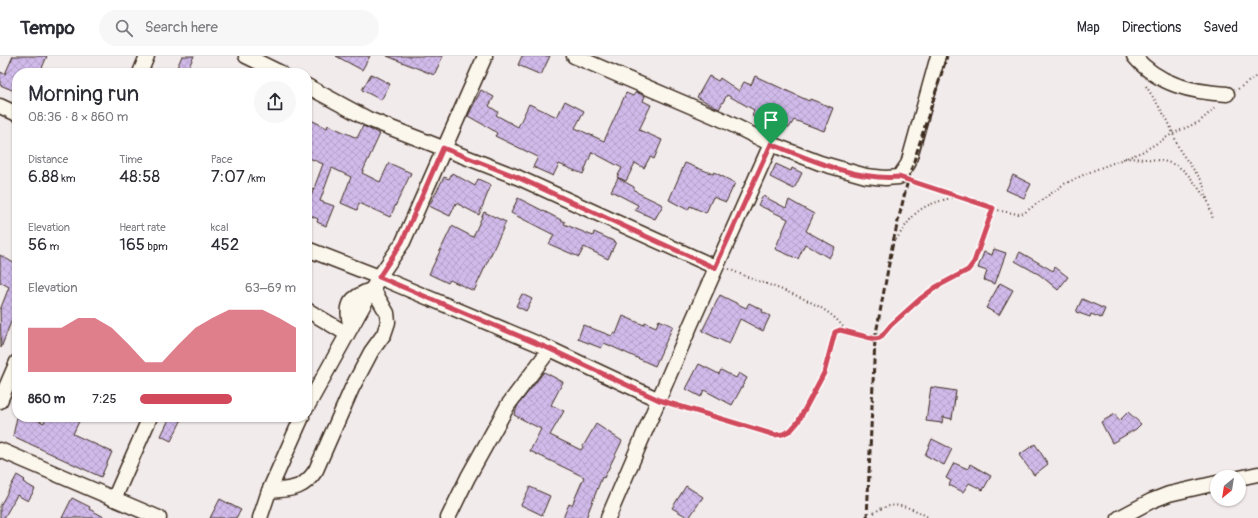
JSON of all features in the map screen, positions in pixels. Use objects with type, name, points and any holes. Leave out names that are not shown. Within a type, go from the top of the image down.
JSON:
[{"type":"street","points":[[142,68],[147,56]]},
{"type":"street","points":[[246,56],[271,68]]},
{"type":"street","points":[[312,398],[376,283],[402,242],[485,56]]},
{"type":"street","points":[[574,56],[714,116],[771,144],[820,163],[866,176],[885,178],[899,177],[908,164],[914,149],[938,56]]},
{"type":"street","points":[[1134,56],[1142,66],[1155,76],[1180,86],[1201,92],[1227,94]]},
{"type":"street","points":[[312,89],[368,119],[517,177],[716,265]]},
{"type":"street","points":[[0,106],[12,112]]},
{"type":"street","points":[[608,518],[716,265],[771,144]]},
{"type":"street","points":[[312,251],[376,283],[550,349],[659,400]]},
{"type":"street","points":[[269,491],[295,488],[303,485],[309,480],[316,470],[352,388],[386,328],[388,313],[376,283]]},
{"type":"street","points":[[312,312],[349,330]]},
{"type":"street","points":[[448,518],[468,477],[508,404],[550,349]]},
{"type":"street","points":[[0,402],[12,374]]},
{"type":"street","points":[[114,499],[148,422]]},
{"type":"street","points":[[260,518],[269,491],[300,422]]},
{"type":"street","points":[[0,450],[159,518]]},
{"type":"street","points":[[1246,477],[1258,474]]},
{"type":"street","points":[[1119,518],[1151,501],[1169,494],[1210,485]]},
{"type":"path","points":[[899,177],[1010,213],[1024,213],[1064,184],[1124,158],[1142,152],[1174,133],[1199,122],[1214,109],[1227,94],[1244,86],[1258,75]]},
{"type":"path","points":[[1143,81],[1163,110],[1174,133],[1180,151],[1202,181],[1213,218]]},
{"type":"path","points":[[1124,158],[1150,159],[1178,166],[1186,173],[1209,201]]},
{"type":"path","points":[[896,240],[914,214],[920,209],[959,196]]},
{"type":"path","points":[[659,400],[757,431],[775,435],[783,434],[791,430],[807,408],[824,373],[835,332],[845,330],[875,339],[880,338],[891,325],[920,299],[942,284],[968,270],[974,262],[993,208]]},
{"type":"path","points":[[716,265],[820,308],[835,317],[845,330]]},
{"type":"path","points":[[874,513],[882,507],[895,506],[917,510],[929,518]]},
{"type":"building","points":[[13,56],[47,56],[42,68],[12,68],[12,90],[0,85],[0,72],[5,74]]},
{"type":"building","points":[[182,56],[194,56],[188,68],[177,68]]},
{"type":"building","points":[[336,56],[370,56],[362,70]]},
{"type":"building","points":[[387,56],[443,56],[434,75]]},
{"type":"building","points":[[522,56],[550,56],[541,75],[518,65]]},
{"type":"building","points":[[371,74],[390,84],[381,100],[362,90]]},
{"type":"building","points":[[709,76],[718,81],[720,78],[739,91],[744,82],[751,85],[755,76],[809,101],[810,99],[833,108],[824,131],[794,120],[789,128],[774,120],[771,125],[752,116],[754,110],[727,95],[719,109],[697,97]]},
{"type":"building","points":[[481,90],[494,97],[489,106],[498,112],[496,115],[518,127],[529,104],[557,117],[565,101],[584,111],[575,128],[604,141],[626,93],[633,96],[636,92],[645,96],[643,101],[651,105],[639,130],[662,140],[654,159],[650,157],[644,168],[635,163],[626,181],[617,177],[622,168],[592,152],[583,174],[559,164],[553,176],[533,167],[538,157],[495,136],[497,133],[468,116]]},
{"type":"building","points":[[312,120],[327,128],[328,125],[357,138],[363,126],[380,134],[362,173],[380,182],[389,163],[411,173],[390,217],[359,203],[357,210],[341,203],[351,177],[332,168],[320,201],[334,206],[326,226],[317,222],[318,219],[312,216],[312,194],[323,164],[312,159]]},
{"type":"building","points":[[685,163],[713,174],[714,172],[735,183],[726,202],[713,197],[706,213],[690,206],[688,210],[669,200]]},
{"type":"building","points":[[776,164],[791,171],[792,168],[802,173],[794,189],[770,177]]},
{"type":"building","points":[[452,173],[475,186],[478,179],[491,185],[479,215],[456,203],[450,216],[429,206],[444,177],[449,179]]},
{"type":"building","points":[[1013,175],[1031,184],[1024,198],[1006,190]]},
{"type":"building","points":[[618,178],[634,187],[638,193],[663,205],[655,219],[635,210],[638,205],[611,191]]},
{"type":"building","points":[[763,196],[786,208],[789,200],[814,214],[806,231],[835,247],[829,258],[805,244],[798,259],[775,249],[788,219],[758,205]]},
{"type":"building","points":[[518,198],[565,222],[564,224],[593,236],[594,232],[616,242],[608,259],[584,247],[579,257],[549,244],[554,235],[511,213]]},
{"type":"building","points":[[484,212],[506,222],[474,291],[450,280],[448,283],[429,274],[452,226],[473,237]]},
{"type":"building","points":[[994,249],[1006,253],[995,284],[984,280],[987,271],[978,268],[984,252],[992,255]]},
{"type":"building","points":[[1020,252],[1053,271],[1055,267],[1068,277],[1058,290],[1040,275],[1015,261]]},
{"type":"building","points":[[0,255],[12,262],[12,319],[1,348],[0,310],[9,287],[0,282]]},
{"type":"building","points":[[1000,283],[1013,290],[999,315],[986,308]]},
{"type":"building","points":[[522,294],[532,299],[526,311],[516,306]]},
{"type":"building","points":[[720,295],[746,308],[749,303],[763,310],[762,312],[770,316],[763,331],[740,319],[729,344],[702,331]]},
{"type":"building","points":[[1082,299],[1105,309],[1101,318],[1091,314],[1090,317],[1076,312]]},
{"type":"building","points":[[623,316],[644,325],[645,322],[656,327],[659,320],[673,326],[655,366],[604,343],[601,348],[578,339],[583,325],[612,336],[614,333],[616,334]]},
{"type":"building","points":[[699,364],[719,374],[721,370],[736,378],[739,373],[747,378],[732,405],[704,390],[701,397],[686,389]]},
{"type":"building","points":[[544,372],[563,382],[551,405],[564,411],[550,435],[581,450],[596,424],[622,441],[604,478],[602,477],[586,518],[563,518],[569,504],[572,505],[584,477],[530,451],[541,429],[514,415],[518,405]]},
{"type":"building","points":[[931,387],[956,391],[952,419],[943,417],[942,423],[926,421]]},
{"type":"building","points":[[1128,412],[1141,424],[1136,429],[1112,443],[1101,422],[1115,414],[1119,421]]},
{"type":"building","points":[[16,422],[79,422],[73,434],[112,452],[101,477],[13,436]]},
{"type":"building","points":[[168,422],[180,422],[171,441],[161,436]]},
{"type":"building","points":[[932,439],[952,449],[944,465],[925,455]]},
{"type":"building","points":[[1035,444],[1048,464],[1034,475],[1019,455]]},
{"type":"building","points":[[954,463],[968,469],[970,464],[991,476],[983,490],[969,483],[963,492],[949,485],[951,481],[946,478]]},
{"type":"building","points":[[17,475],[25,480],[23,482],[35,489],[28,501],[17,495],[4,518],[0,518],[0,506]]},
{"type":"building","points":[[686,486],[703,497],[689,518],[672,508]]},
{"type":"building","points":[[530,487],[550,496],[542,515],[521,505]]},
{"type":"building","points":[[72,498],[90,507],[89,509],[106,518],[62,518]]},
{"type":"building","points":[[220,499],[241,510],[236,518],[210,518]]},
{"type":"railway","points":[[867,518],[875,339],[893,242],[908,180],[947,56]]},
{"type":"route","points":[[771,144],[820,163],[866,176],[885,178],[899,177],[993,208],[974,262],[968,270],[936,287],[920,299],[878,339],[845,330],[837,330],[835,332],[824,373],[807,408],[791,430],[783,434],[775,435],[757,431],[736,423],[708,416],[659,400],[550,349],[517,337],[456,309],[379,277],[402,242],[420,205],[443,148],[517,177],[715,268],[771,144]]}]
